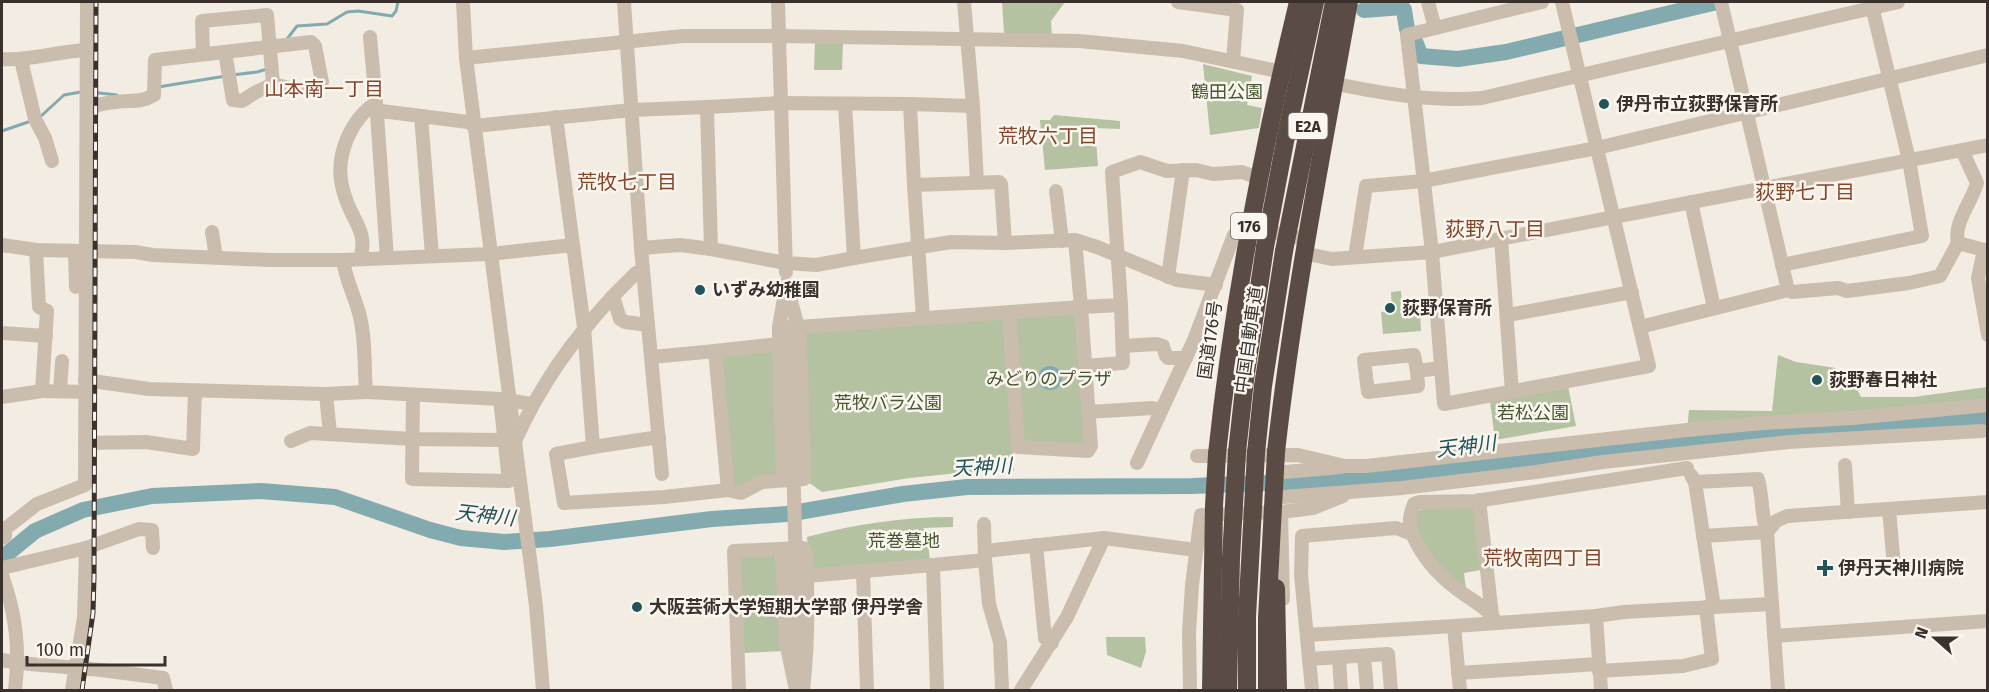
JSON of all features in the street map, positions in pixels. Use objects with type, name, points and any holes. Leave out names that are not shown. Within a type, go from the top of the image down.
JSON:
[{"type":"highway","name":"国道176号","points":[[1211,690],[1214,506],[1226,370],[1258,178],[1298,2]]},
{"type":"highway","name":"中国自動車道","points":[[1228,690],[1230,581],[1237,452],[1245,380],[1265,247],[1315,2]]},
{"type":"highway","name":"中国自動車道","points":[[1247,690],[1247,617],[1256,453],[1263,386],[1284,251],[1334,2]]},
{"type":"highway","points":[[1278,690],[1276,452],[1304,246],[1350,2]]},
{"type":"highway","points":[[1199,690],[1200,610],[1214,506]]},
{"type":"highway","points":[[1267,690],[1267,618],[1276,516]]},
{"type":"street","points":[[2,538],[5,536],[5,529],[37,504],[86,485],[81,251],[87,108],[87,2]]},
{"type":"street","points":[[463,2],[466,58],[505,400],[529,556],[543,690]]},
{"type":"street","points":[[624,2],[641,248],[662,474]]},
{"type":"street","points":[[659,437],[556,453],[564,502],[664,497],[728,490],[741,493],[762,482],[804,479],[793,327],[786,283],[778,2]]},
{"type":"street","points":[[964,2],[977,182]]},
{"type":"street","points":[[1178,2],[1237,6],[1233,61]]},
{"type":"street","points":[[1428,2],[1435,28]]},
{"type":"street","points":[[1542,2],[1497,7],[1407,35],[1432,252],[1443,404],[1649,366],[1562,2]]},
{"type":"street","points":[[466,58],[683,36],[1079,41],[1183,51],[1414,98],[1482,99],[1730,42],[1872,5],[1898,2]]},
{"type":"street","points":[[1721,3],[1788,290]]},
{"type":"street","points":[[1782,265],[1922,236],[1909,160],[1872,5]]},
{"type":"street","points":[[203,54],[202,21],[267,15],[273,84]]},
{"type":"street","points":[[370,37],[387,258]]},
{"type":"street","points":[[87,108],[116,102],[131,102],[154,95],[155,60],[310,42],[315,46],[322,82],[319,86],[294,89],[273,84],[242,101],[233,100],[225,52]]},
{"type":"street","points":[[2,59],[21,60],[71,50],[87,50]]},
{"type":"street","points":[[1356,257],[1366,186],[1423,181],[1597,148],[1988,55]]},
{"type":"street","points":[[21,60],[35,119],[52,153]]},
{"type":"street","points":[[360,259],[363,235],[346,202],[339,166],[342,151],[351,130],[370,107],[381,111],[468,122],[474,126],[632,110],[781,103],[973,106]]},
{"type":"street","points":[[845,104],[854,258]]},
{"type":"street","points":[[910,105],[923,318]]},
{"type":"street","points":[[707,106],[711,249]]},
{"type":"street","points":[[421,116],[432,255]]},
{"type":"street","points":[[556,117],[584,327],[593,447]]},
{"type":"street","points":[[1137,463],[1186,358],[1234,235],[1249,227],[1332,258],[1432,252],[1988,145]]},
{"type":"street","points":[[1640,327],[1788,290],[1792,292],[1838,288],[1847,291],[1909,283],[1940,276],[1958,243],[1957,232],[1977,183],[1962,150]]},
{"type":"street","points":[[1085,366],[1123,363],[1124,346],[1112,172],[1140,162],[1167,171],[1196,170],[1213,174],[1242,172],[1258,178]]},
{"type":"street","points":[[1168,277],[1182,171]]},
{"type":"street","points":[[914,185],[999,182],[1005,243]]},
{"type":"street","points":[[1009,312],[1018,447],[1088,451],[1091,446],[1081,308],[1069,240],[1056,191]]},
{"type":"street","points":[[1691,202],[1714,308]]},
{"type":"street","points":[[212,232],[216,256]]},
{"type":"street","points":[[1501,239],[1512,392]]},
{"type":"street","points":[[641,248],[680,245],[786,263],[816,265],[951,242],[1005,243],[1069,240],[1117,256],[1168,277],[1216,285]]},
{"type":"street","points":[[1958,243],[1986,251],[1978,278],[1988,335]]},
{"type":"street","points":[[2,245],[36,250],[269,260],[343,260],[490,254],[573,245]]},
{"type":"street","points":[[36,250],[39,308],[47,311],[42,391]]},
{"type":"street","points":[[76,287],[81,251]]},
{"type":"street","points":[[343,260],[345,277],[359,311],[362,327],[366,392]]},
{"type":"street","points":[[413,394],[412,479],[509,481],[510,441],[550,374],[584,327],[636,273],[643,270]]},
{"type":"street","points":[[783,480],[779,327],[786,283]]},
{"type":"street","points":[[1508,315],[1632,292]]},
{"type":"street","points":[[613,296],[620,319],[625,322],[648,325]]},
{"type":"street","points":[[793,327],[1120,305]]},
{"type":"street","points":[[793,327],[794,500],[800,687]]},
{"type":"street","points":[[2,333],[46,336]]},
{"type":"street","points":[[652,357],[779,344]]},
{"type":"street","points":[[1124,346],[1156,344],[1163,346],[1168,358],[1186,358]]},
{"type":"street","points":[[715,351],[728,490]]},
{"type":"street","points":[[60,391],[62,361]]},
{"type":"street","points":[[1417,371],[1441,368]]},
{"type":"street","points":[[2,397],[85,386],[326,394],[366,392],[505,400],[532,404]]},
{"type":"street","points":[[85,443],[146,442],[194,449],[195,391]]},
{"type":"street","points":[[326,394],[330,434]]},
{"type":"street","points":[[1197,456],[1298,455],[1345,466],[1366,466],[1741,425],[1853,418],[1988,405]]},
{"type":"street","points":[[1089,412],[1153,408],[1161,411]]},
{"type":"street","points":[[1282,497],[1402,488],[1789,442],[1982,431]]},
{"type":"street","points":[[291,441],[310,433],[412,439],[510,441]]},
{"type":"street","points":[[1458,673],[1683,666],[1712,659],[1710,607],[1703,536],[1695,482],[1687,468],[1686,453]]},
{"type":"street","points":[[1845,465],[1848,512]]},
{"type":"street","points":[[1285,472],[1336,469],[1345,466]]},
{"type":"street","points":[[1494,619],[1440,575],[1424,556],[1412,534],[1408,519],[1414,504],[1479,500],[1687,468]]},
{"type":"street","points":[[1695,482],[1758,479],[1767,532],[1778,690]]},
{"type":"street","points":[[1402,488],[1414,504]]},
{"type":"street","points":[[1190,690],[1191,585],[1201,515],[1276,516],[1313,508],[1338,499],[1349,492]]},
{"type":"street","points":[[1479,500],[1494,619]]},
{"type":"street","points":[[1703,536],[1767,532],[1776,521],[1787,516],[1988,502]]},
{"type":"street","points":[[2,523],[21,508],[29,510]]},
{"type":"street","points":[[1889,509],[1898,562]]},
{"type":"street","points":[[1276,516],[1286,690]]},
{"type":"street","points":[[984,524],[989,604],[1000,642],[1002,690]]},
{"type":"street","points":[[1312,690],[1301,575],[1302,536],[1396,528],[1412,534]]},
{"type":"street","points":[[2,568],[86,548],[139,529],[152,530],[153,548]]},
{"type":"street","points":[[807,576],[933,565],[1036,545],[1104,538],[1196,550]]},
{"type":"street","points":[[1021,690],[1067,617],[1104,538]]},
{"type":"street","points":[[1036,545],[1045,638],[1052,643]]},
{"type":"street","points":[[72,690],[84,618],[86,548]]},
{"type":"street","points":[[740,690],[734,551],[803,548],[806,553],[808,645],[800,687]]},
{"type":"street","points":[[782,549],[786,642],[800,687]]},
{"type":"street","points":[[933,565],[937,690]]},
{"type":"street","points":[[863,572],[867,690]]},
{"type":"street","points":[[2,575],[12,603],[18,663],[15,690]]},
{"type":"street","points":[[1307,635],[1454,626],[1494,619],[1596,616],[1624,612],[1772,604]]},
{"type":"street","points":[[1596,616],[1601,690]]},
{"type":"street","points":[[1774,636],[1988,621]]},
{"type":"street","points":[[1454,626],[1460,690]]},
{"type":"street","points":[[1309,659],[1388,654],[1391,690]]},
{"type":"street","points":[[1364,656],[1367,690]]},
{"type":"street","points":[[1339,658],[1341,690]]},
{"type":"street","points":[[2,660],[163,678],[166,690]]},
{"type":"green space","points":[[1002,2],[1065,2],[1051,21],[1052,37],[1007,35],[1004,32]]},
{"type":"green space","points":[[815,41],[843,44],[842,70],[814,70]]},
{"type":"green space","name":"鶴田公園","points":[[1203,64],[1252,76],[1247,105],[1262,108],[1259,128],[1210,135]]},
{"type":"green space","points":[[1054,115],[1120,121],[1120,129],[1095,128],[1098,166],[1045,170],[1040,120],[1050,120]]},
{"type":"green space","points":[[1401,291],[1402,302],[1412,301],[1413,311],[1420,311],[1421,331],[1383,334],[1381,312],[1392,311],[1391,292]]},
{"type":"green space","name":"みどりのプラザ","points":[[1074,311],[1078,315],[1087,444],[1083,448],[1022,444],[1013,315]]},
{"type":"green space","name":"荒牧バラ公園","points":[[1003,318],[1006,321],[1014,471],[910,478],[822,492],[808,482],[804,334],[806,331]]},
{"type":"green space","points":[[776,351],[780,474],[734,490],[721,354]]},
{"type":"green space","name":"荻野春日神社","points":[[1778,355],[1796,362],[1836,368],[1840,379],[1857,382],[1856,387],[1861,397],[1914,397],[1987,387],[1987,401],[1791,416],[1687,430],[1689,410],[1772,411]]},
{"type":"green space","name":"若松公園","points":[[1568,386],[1576,426],[1495,440],[1490,401]]},
{"type":"green space","points":[[1478,503],[1486,569],[1464,573],[1466,590],[1433,564],[1412,522],[1417,511],[1428,507]]},
{"type":"green space","name":"荒巻墓地","points":[[953,517],[953,527],[923,528],[927,534],[930,561],[810,571],[807,537],[879,522]]},
{"type":"green space","points":[[775,551],[784,651],[742,653],[739,556]]},
{"type":"green space","points":[[1106,637],[1145,637],[1146,652],[1141,668],[1107,655]]},
{"type":"water","points":[[1050,366],[1058,370],[1062,378],[1058,386],[1050,390],[1042,386],[1038,378],[1042,370]]},
{"type":"waterway","points":[[287,39],[297,26],[327,24],[347,12],[358,11],[392,16],[398,2]]},
{"type":"waterway","points":[[1414,39],[1421,56],[1458,59],[1506,52],[1717,2]]},
{"type":"waterway","points":[[1364,10],[1402,7],[1407,29]]},
{"type":"waterway","points":[[232,75],[267,69]]},
{"type":"waterway","points":[[158,87],[226,76]]},
{"type":"waterway","points":[[40,117],[64,95],[81,92]]},
{"type":"waterway","points":[[91,92],[117,95]]},
{"type":"waterway","points":[[2,131],[31,121]]},
{"type":"waterway","name":"天神川","points":[[2,558],[35,531],[83,510],[152,496],[261,491],[335,497],[430,530],[461,538],[504,542],[550,539],[712,519],[787,514],[903,494],[967,487],[1192,486],[1363,479],[1762,433],[1988,419]]},
{"type":"railway","points":[[82,690],[93,613],[94,577],[96,2]]},
{"type":"place","name":"伊丹市立荻野保育所","points":[[1604,104]]},
{"type":"place","name":"いずみ幼稚園","points":[[700,290]]},
{"type":"place","name":"荻野保育所","points":[[1390,308]]},
{"type":"place","name":"荻野春日神社","points":[[1817,380]]},
{"type":"place","name":"伊丹天神川病院","points":[[1825,568]]},
{"type":"place","name":"大阪芸術大学短期大学部 伊丹学舎","points":[[637,607]]},
{"type":"district","name":"山本南一丁目","points":[[324,89]]},
{"type":"district","name":"荒牧六丁目","points":[[1048,136]]},
{"type":"district","name":"荒牧七丁目","points":[[627,182]]},
{"type":"district","name":"荻野七丁目","points":[[1805,192]]},
{"type":"district","name":"荻野八丁目","points":[[1495,229]]},
{"type":"district","name":"荒牧南四丁目","points":[[1543,558]]}]
